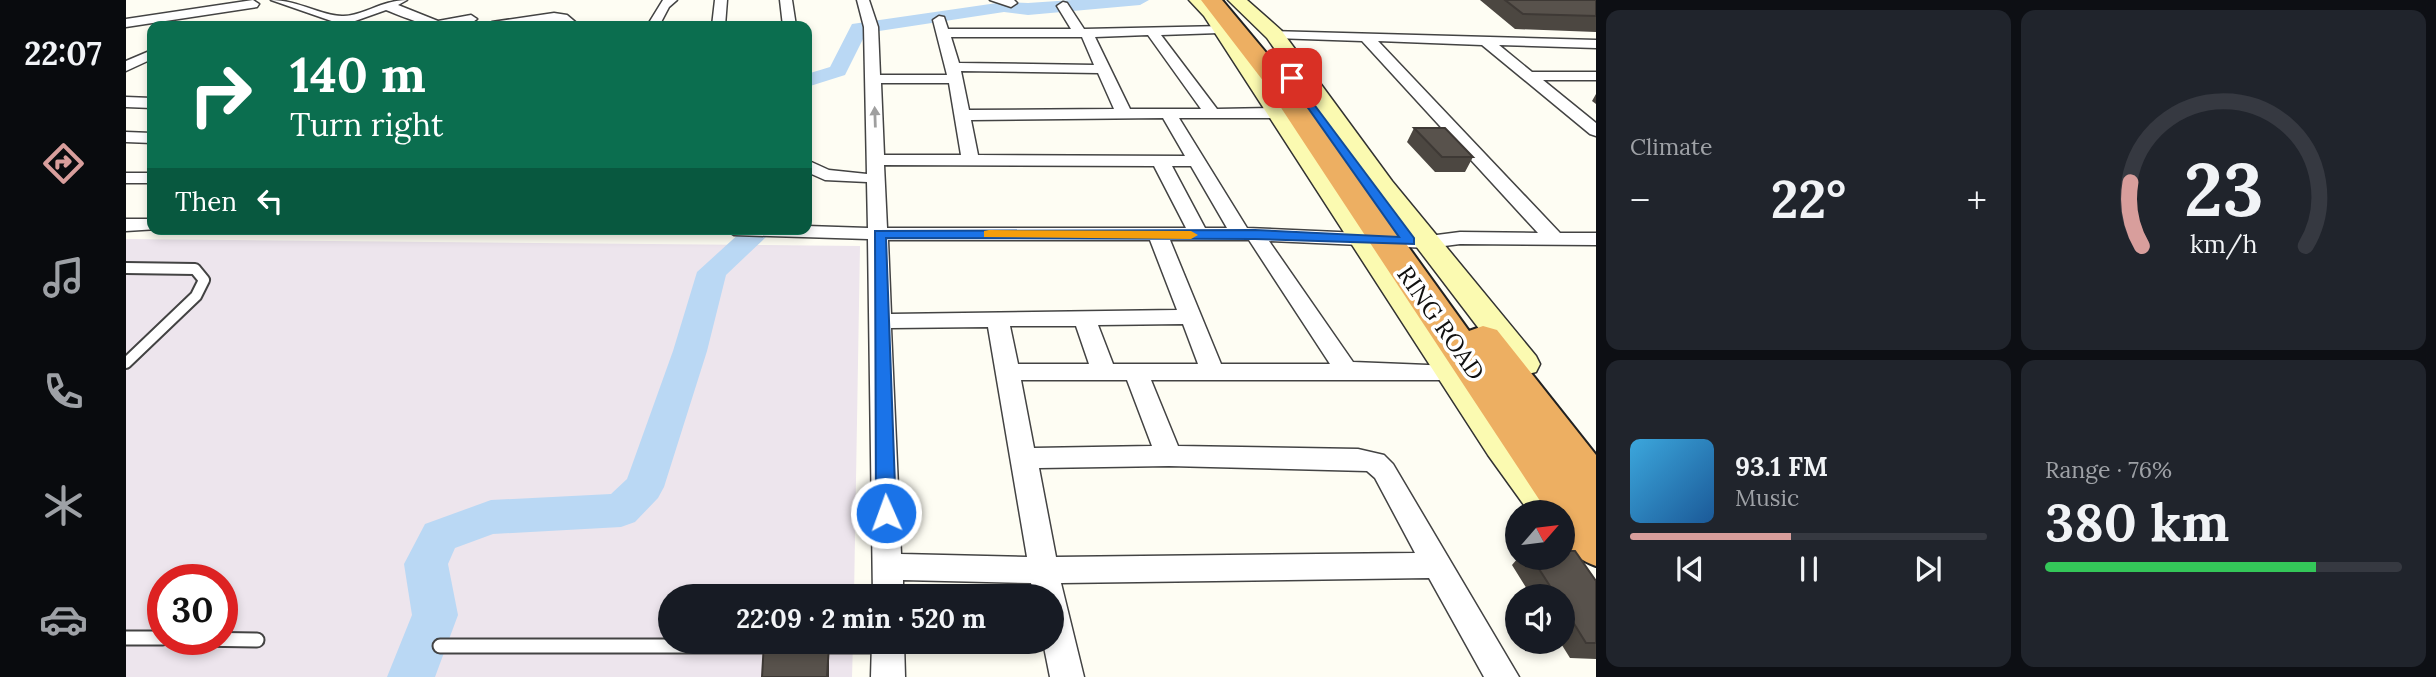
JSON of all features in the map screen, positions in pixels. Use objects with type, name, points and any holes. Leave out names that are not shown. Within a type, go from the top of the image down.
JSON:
[{"type":"highway","name":"RING ROAD","points":[[1211,5],[1274,78],[1397,241],[1596,488]]},
{"type":"highway","name":"RING ROAD","points":[[1397,241],[1596,545]]},
{"type":"street","points":[[277,0],[345,20],[401,0]]},
{"type":"street","points":[[656,21],[664,5],[671,0]]},
{"type":"street","points":[[719,21],[721,0]]},
{"type":"street","points":[[786,0],[789,21]]},
{"type":"street","points":[[853,0],[864,26],[873,79],[877,160],[872,234]]},
{"type":"street","points":[[863,0],[863,178],[872,234],[879,321],[888,582],[1046,583],[1438,565]]},
{"type":"street","points":[[996,0],[1011,3]]},
{"type":"street","points":[[1237,0],[1274,34],[1383,186],[1397,241],[1453,374],[1501,445],[1543,500]]},
{"type":"street","points":[[126,25],[258,1]]},
{"type":"street","points":[[218,21],[258,1]]},
{"type":"street","points":[[388,5],[423,21]]},
{"type":"street","points":[[970,159],[963,115],[942,27],[1083,33],[1152,32],[1211,5],[1279,113],[1596,460]]},
{"type":"street","points":[[1063,6],[1083,33],[1125,116]]},
{"type":"street","points":[[526,21],[554,17],[566,21]]},
{"type":"street","points":[[1152,32],[1214,115]]},
{"type":"street","points":[[1274,34],[1488,42],[1538,40],[1596,44]]},
{"type":"street","points":[[1368,39],[1555,239]]},
{"type":"street","points":[[1488,42],[1596,131]]},
{"type":"street","points":[[126,69],[147,57]]},
{"type":"street","points":[[126,69],[147,71]]},
{"type":"street","points":[[873,79],[954,73],[1102,69]]},
{"type":"street","points":[[1530,76],[1596,76]]},
{"type":"street","points":[[126,102],[147,103]]},
{"type":"street","points":[[963,115],[1170,116],[1279,113]]},
{"type":"street","points":[[1170,116],[1248,234],[1342,364],[1342,370]]},
{"type":"street","points":[[126,137],[147,138]]},
{"type":"street","points":[[877,160],[1199,161]]},
{"type":"street","points":[[1160,160],[1199,235]]},
{"type":"street","points":[[812,168],[825,175],[863,178]]},
{"type":"street","points":[[126,178],[147,178]]},
{"type":"street","points":[[126,225],[147,225]]},
{"type":"street","points":[[812,232],[1248,234],[1397,241],[1460,238],[1596,239]]},
{"type":"street","points":[[1158,235],[1213,372]]},
{"type":"street","points":[[879,321],[1191,317]]},
{"type":"street","points":[[1085,319],[1103,370]]},
{"type":"street","points":[[998,321],[1046,583]]},
{"type":"street","points":[[1007,372],[1103,370],[1334,373],[1342,370],[1453,374]]},
{"type":"street","points":[[1136,372],[1169,456]]},
{"type":"street","points":[[1025,458],[1169,456],[1358,459],[1375,462],[1384,471],[1502,677]]},
{"type":"street","points":[[1575,536],[1596,556]]},
{"type":"street","points":[[1063,654],[1068,677]]},
{"type":"lane","points":[[126,268],[195,269],[204,280],[196,296],[126,363]]},
{"type":"lane","points":[[126,638],[147,638]]},
{"type":"lane","points":[[238,640],[257,640]]},
{"type":"lane","points":[[440,646],[800,646],[888,655]]},
{"type":"shaded area","points":[[126,239],[860,246],[854,584],[658,584],[658,654],[853,654],[852,677],[126,677]]},
{"type":"building","points":[[1505,0],[1596,0],[1596,16],[1523,14]]},
{"type":"building","points":[[1414,128],[1445,128],[1473,157],[1442,157]]},
{"type":"building","points":[[1575,551],[1596,581],[1596,643],[1586,643],[1575,625],[1575,584],[1549,584],[1540,570],[1575,570]]},
{"type":"building","points":[[763,654],[828,654],[827,677],[762,677]]},
{"type":"waterway","points":[[812,79],[838,71],[859,28],[1004,7],[1028,9],[1140,0]]},
{"type":"waterway","points":[[411,677],[435,615],[426,564],[440,536],[491,517],[621,510],[644,487],[690,351],[712,272],[752,237]]},
{"type":"slow traffic","points":[[989,234],[1191,235]]},
{"type":"route","points":[[886,513],[879,321],[879,234],[1255,234],[1409,241],[1292,78]]}]
